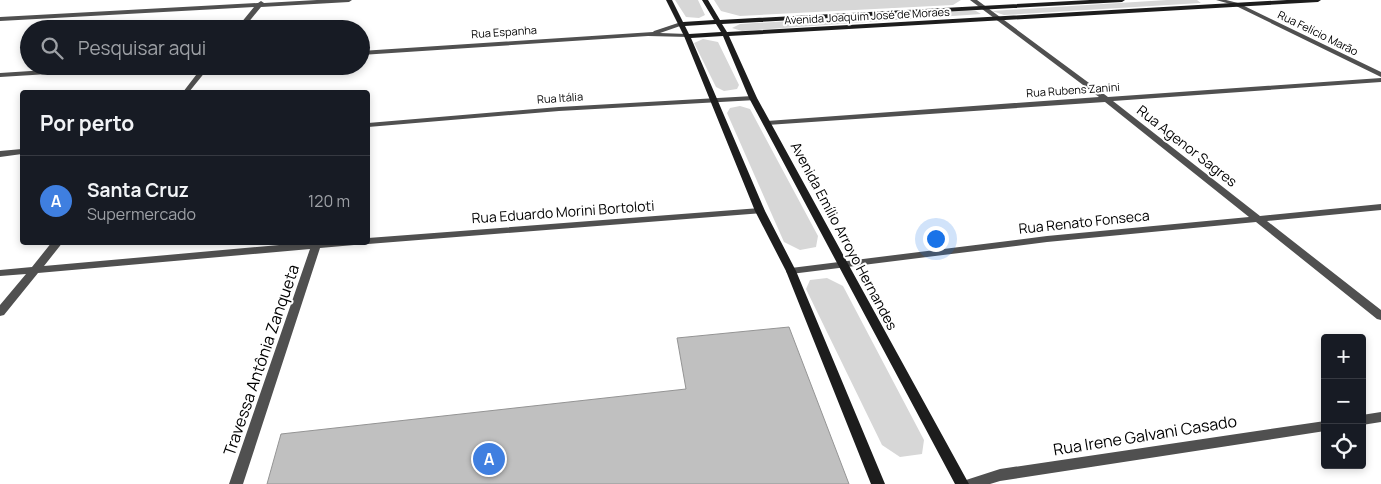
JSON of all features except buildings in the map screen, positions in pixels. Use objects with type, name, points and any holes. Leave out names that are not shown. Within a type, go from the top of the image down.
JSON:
[{"type":"main road","points":[[669,0],[687,36],[760,211],[792,271],[878,484]]},
{"type":"main road","name":"Avenida Emílio Arroyo Hernandes","points":[[705,0],[725,34],[753,98],[962,484]]},
{"type":"main road","name":"Avenida Joaquim José de Moraes","points":[[681,24],[1122,0]]},
{"type":"main road","name":"Avenida Joaquim José de Moraes","points":[[687,36],[1318,0]]},
{"type":"street","points":[[0,19],[261,2],[349,0]]},
{"type":"street","name":"Rua Agenor Sagres","points":[[973,0],[1106,100],[1381,316]]},
{"type":"street","name":"Rua Felício Marão","points":[[1219,0],[1236,4],[1381,75]]},
{"type":"street","points":[[246,20],[261,2]]},
{"type":"street","name":"Rua Espanha","points":[[648,34],[681,24]]},
{"type":"street","name":"Rua Espanha","points":[[370,52],[648,34],[687,36]]},
{"type":"street","points":[[0,75],[20,74]]},
{"type":"street","points":[[188,90],[200,75]]},
{"type":"street","name":"Rua Rubens Zanini","points":[[767,123],[1381,80]]},
{"type":"street","name":"Rua Itália","points":[[370,125],[559,109],[753,98]]},
{"type":"street","points":[[0,154],[20,152]]},
{"type":"street","name":"Rua Renato Fonseca","points":[[792,271],[844,266],[1047,239],[1381,207]]},
{"type":"street","name":"Rua Eduardo Morini Bortoloti","points":[[370,241],[581,223],[760,211]]},
{"type":"street","points":[[0,312],[55,245]]},
{"type":"street","points":[[0,273],[326,245]]},
{"type":"street","name":"Travessa Antônia Zanqueta","points":[[236,484],[316,246]]},
{"type":"street","points":[[1366,419],[1381,417]]},
{"type":"street","name":"Rua Irene Galvani Casado","points":[[971,484],[1000,475],[1321,427]]},
{"type":"shaded area","points":[[675,0],[698,0],[705,15],[699,18],[686,17]]},
{"type":"shaded area","points":[[714,0],[961,0],[953,5],[740,16],[721,11]]},
{"type":"shaded area","points":[[1167,0],[1197,0],[1201,3],[1004,15],[992,11]]},
{"type":"shaded area","points":[[964,10],[976,11],[981,14],[742,31],[732,28],[740,24]]},
{"type":"shaded area","points":[[703,39],[718,42],[739,85],[737,89],[724,91],[716,87],[694,43]]},
{"type":"shaded area","points":[[740,106],[750,109],[818,236],[816,247],[800,250],[784,242],[727,113],[730,108]]},
{"type":"shaded area","points":[[827,278],[843,286],[924,440],[922,454],[900,457],[882,445],[806,289],[810,280]]},
{"type":"place","name":"Santa Cruz","points":[[489,459]]}]
